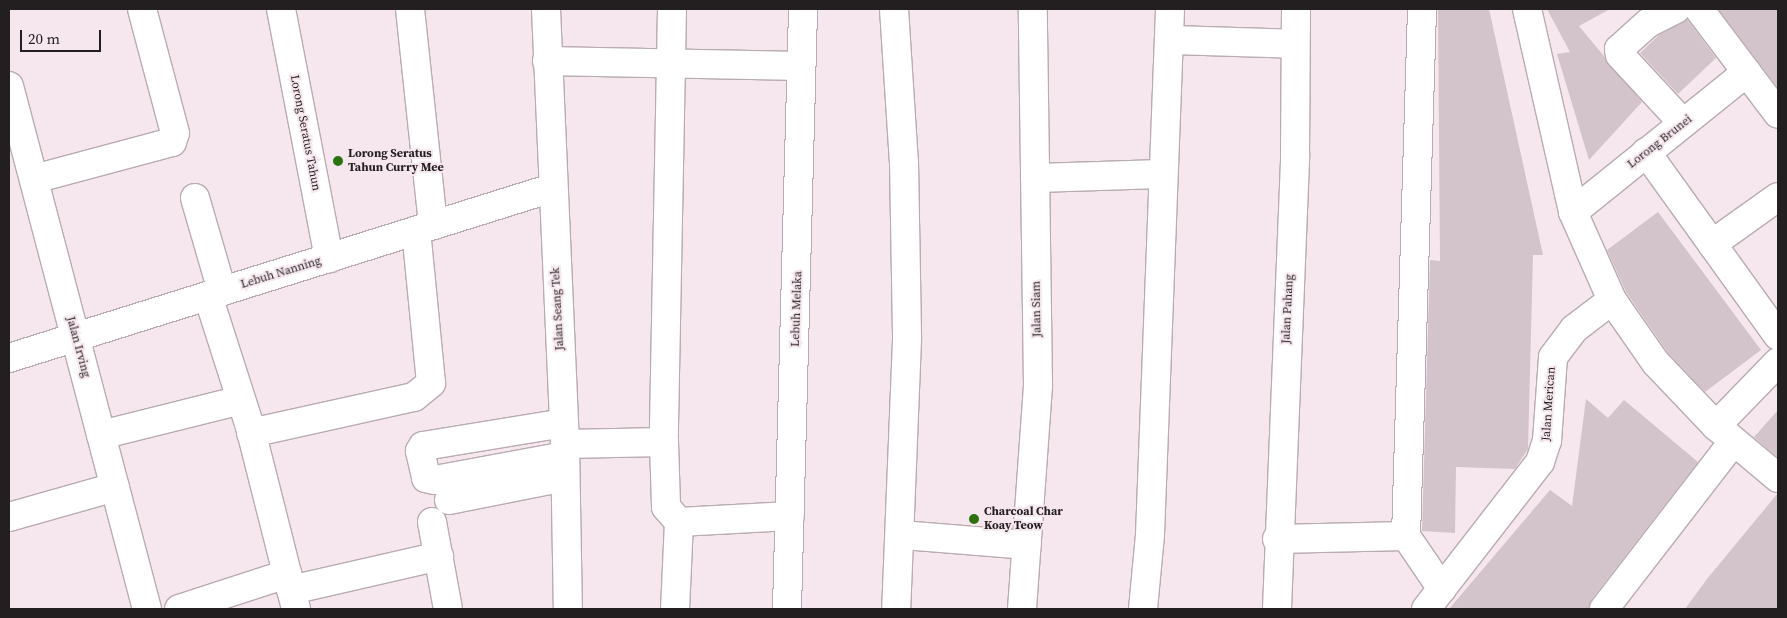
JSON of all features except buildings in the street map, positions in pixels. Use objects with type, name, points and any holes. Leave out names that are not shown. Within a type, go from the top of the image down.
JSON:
[{"type":"street","points":[[34,179],[172,142],[175,133],[142,9]]},
{"type":"street","name":"Lorong Seratus Tahun","points":[[280,9],[329,258]]},
{"type":"street","points":[[251,433],[414,397],[431,383],[424,228],[410,9]]},
{"type":"street","name":"Jalan Seang Tek","points":[[546,9],[552,188],[565,450],[568,609]]},
{"type":"street","points":[[672,9],[664,442],[666,507],[679,522],[675,609]]},
{"type":"street","name":"Lebuh Melaka","points":[[787,609],[802,9]]},
{"type":"street","points":[[894,9],[904,162],[907,330],[902,535],[896,609]]},
{"type":"street","name":"Jalan Siam","points":[[1022,609],[1038,385],[1033,9]]},
{"type":"street","points":[[1144,609],[1170,9]]},
{"type":"street","name":"Jalan Pahang","points":[[1277,609],[1277,539],[1295,154],[1296,9]]},
{"type":"street","points":[[1422,9],[1406,536],[1434,599]]},
{"type":"street","points":[[1528,9],[1573,212],[1581,238],[1612,300],[1656,363],[1725,434],[1778,478]]},
{"type":"street","points":[[1699,9],[1778,114]]},
{"type":"street","points":[[1667,11],[1619,49],[1620,55],[1683,124]]},
{"type":"street","points":[[1170,40],[1295,44]]},
{"type":"street","points":[[547,61],[801,66]]},
{"type":"street","name":"Lorong Brunei","points":[[1573,212],[1747,72]]},
{"type":"street","name":"Jalan Irving","points":[[9,86],[146,609]]},
{"type":"street","points":[[1646,152],[1778,336]]},
{"type":"street","points":[[1035,178],[1163,174]]},
{"type":"street","name":"Lebuh Nanning","points":[[9,358],[552,188]]},
{"type":"street","points":[[1712,244],[1778,196]]},
{"type":"street","points":[[195,198],[215,294],[291,591]]},
{"type":"street","name":"Jalan Merican","points":[[1434,599],[1545,454],[1553,357],[1574,329],[1612,300]]},
{"type":"street","points":[[1604,609],[1725,434],[1778,362]]},
{"type":"street","points":[[101,435],[241,400]]},
{"type":"street","points":[[448,500],[565,450],[664,442]]},
{"type":"street","points":[[9,517],[115,487]]},
{"type":"street","points":[[679,522],[790,516]]},
{"type":"street","points":[[432,522],[448,609]]},
{"type":"street","points":[[902,535],[1027,545]]},
{"type":"street","points":[[1277,539],[1406,536]]},
{"type":"street","points":[[179,609],[291,591],[439,556]]},
{"type":"place","name":"Lorong Seratus Tahun Curry Mee","points":[[338,161]]},
{"type":"place","name":"Charcoal Char Koay Teow","points":[[974,519]]}]
